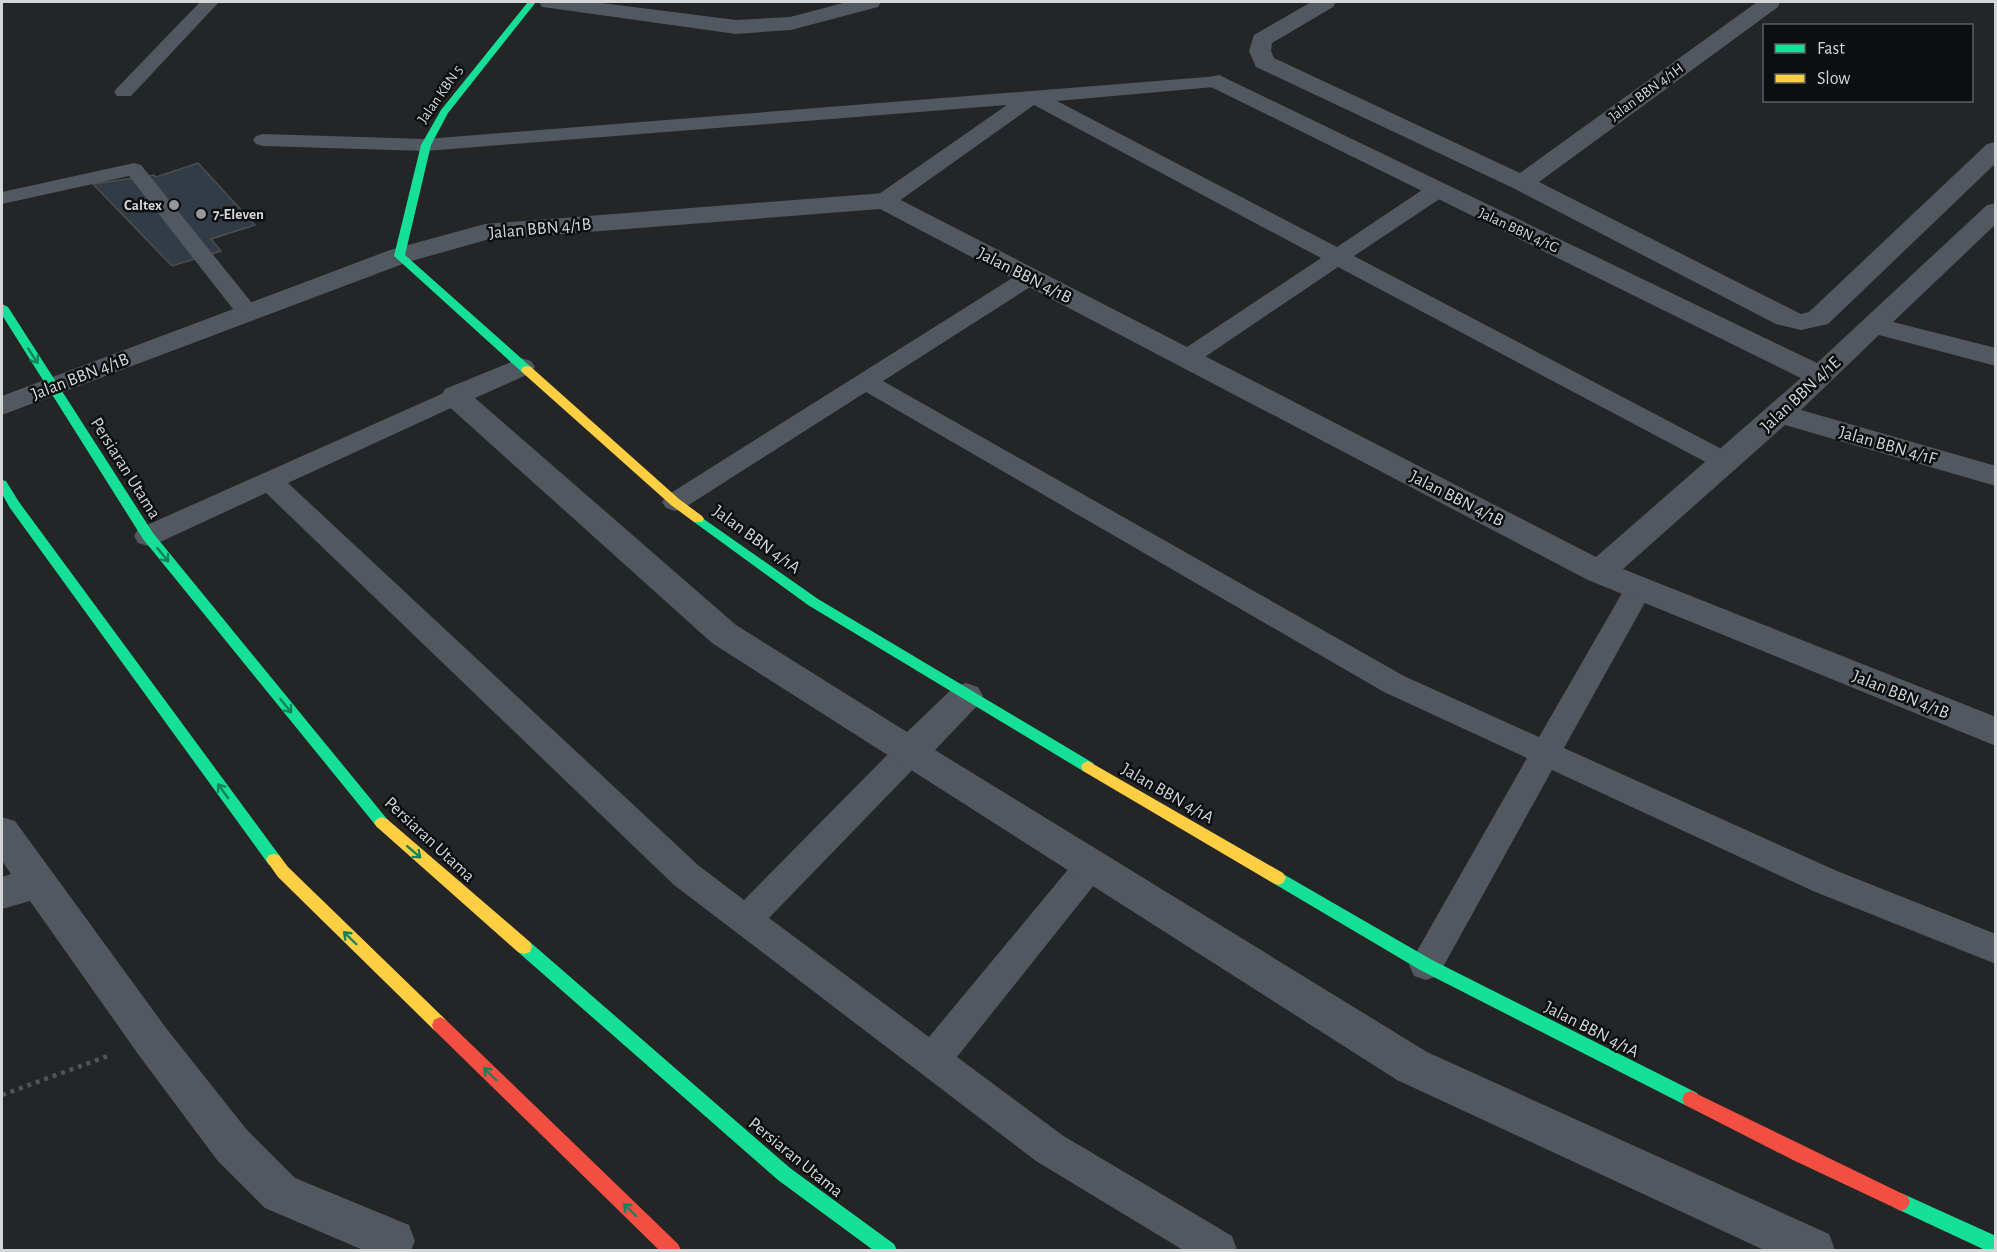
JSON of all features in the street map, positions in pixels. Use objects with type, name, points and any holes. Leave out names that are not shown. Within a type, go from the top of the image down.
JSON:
[{"type":"main road","name":"Jalan KBN 5","points":[[399,256],[426,145],[444,112],[532,2]]},
{"type":"main road","name":"Jalan BBN 4/1A","points":[[399,256],[675,502],[813,602],[966,696],[1426,965],[1798,1154],[1995,1246]]},
{"type":"main road","name":"Persiaran Utama","points":[[2,307],[148,536],[382,823],[784,1174],[888,1251]]},
{"type":"main road","points":[[5,498],[282,872],[672,1251]]},
{"type":"street","points":[[550,2],[736,27],[791,23],[870,2]]},
{"type":"street","points":[[1325,2],[1262,40],[1260,51],[1264,62],[1522,183],[1786,318],[1801,322],[1818,318],[1995,149]]},
{"type":"street","name":"Jalan BBN 4/1H","points":[[1522,183],[1770,2]]},
{"type":"street","name":"Jalan BBN 4/1G","points":[[1219,82],[1436,191],[1821,376]]},
{"type":"street","name":"Jalan BBN 4/1B","points":[[2,405],[399,256],[485,232],[884,201],[1599,572],[1995,732]]},
{"type":"street","name":"Jalan BBN 4/1E","points":[[1599,572],[1780,414],[1995,210]]},
{"type":"street","points":[[1872,325],[1995,357]]},
{"type":"street","points":[[521,367],[456,396],[724,634],[1412,1066],[1813,1251]]},
{"type":"street","name":"Jalan BBN 4/1F","points":[[1780,414],[1995,476]]},
{"type":"street","points":[[910,752],[966,696]]},
{"type":"street","points":[[2,831],[152,1041],[232,1145],[280,1193],[388,1247]]},
{"type":"street","points":[[2,893],[39,882]]},
{"type":"lane","points":[[124,92],[210,2]]},
{"type":"lane","points":[[263,140],[426,145],[1219,82]]},
{"type":"lane","points":[[884,201],[1033,96]]},
{"type":"lane","points":[[1033,96],[1726,462]]},
{"type":"lane","points":[[2,198],[134,169],[248,313]]},
{"type":"lane","points":[[1187,358],[1436,191]]},
{"type":"lane","points":[[675,502],[1030,277]]},
{"type":"lane","points":[[865,381],[1394,684],[1826,881],[1995,949]]},
{"type":"lane","points":[[148,536],[456,396]]},
{"type":"lane","points":[[270,481],[686,875],[1049,1148],[1218,1251]]},
{"type":"lane","points":[[1426,965],[1639,588]]},
{"type":"lane","points":[[745,921],[910,752]]},
{"type":"lane","points":[[932,1061],[1091,865]]},
{"type":"path","points":[[2,1095],[152,1041]]},
{"type":"building","name":"Caltex","points":[[198,163],[255,225],[211,239],[221,251],[172,266],[93,184],[154,175],[156,177]]},
{"type":"traffic: fast","points":[[527,370],[399,256],[426,145],[444,112],[532,2]]},
{"type":"traffic: fast","points":[[2,307],[148,536],[382,823]]},
{"type":"traffic: fast","points":[[2,484],[14,505],[274,860]]},
{"type":"traffic: fast","points":[[698,519],[813,602],[1088,767]]},
{"type":"traffic: fast","points":[[1278,878],[1426,965],[1691,1099]]},
{"type":"traffic: fast","points":[[524,947],[784,1174],[888,1250]]},
{"type":"traffic: fast","points":[[1901,1202],[1996,1246]]},
{"type":"traffic: slow","points":[[527,370],[675,502],[698,519]]},
{"type":"traffic: slow","points":[[1088,767],[1278,878]]},
{"type":"traffic: slow","points":[[382,823],[524,947]]},
{"type":"traffic: slow","points":[[274,860],[283,872],[440,1025]]},
{"type":"traffic: jam","points":[[440,1025],[672,1250]]},
{"type":"traffic: jam","points":[[1691,1099],[1799,1154],[1901,1202]]},
{"type":"place","name":"Caltex","points":[[174,205]]},
{"type":"place","name":"7-Eleven","points":[[201,214]]}]
